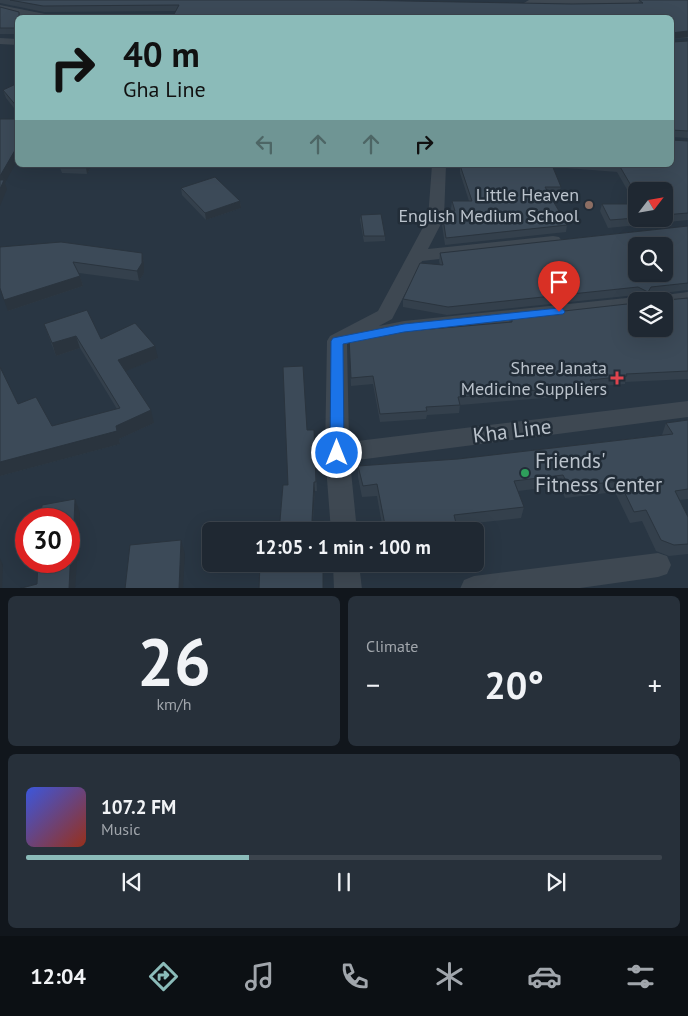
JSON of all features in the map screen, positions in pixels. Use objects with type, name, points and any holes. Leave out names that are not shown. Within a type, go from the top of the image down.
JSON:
[{"type":"street","points":[[515,3],[645,0]]},
{"type":"street","points":[[0,8],[35,15]]},
{"type":"street","points":[[0,42],[15,42]]},
{"type":"street","points":[[337,341],[385,315],[436,218],[439,167]]},
{"type":"street","points":[[416,256],[572,239]]},
{"type":"street","points":[[673,299],[688,298]]},
{"type":"street","points":[[337,341],[404,328],[628,304]]},
{"type":"street","points":[[337,341],[337,453],[343,522]]},
{"type":"street","name":"Kha Line","points":[[337,453],[688,409]]},
{"type":"street","points":[[474,588],[658,565]]},
{"type":"street","points":[[347,572],[348,588]]},
{"type":"building","points":[[10,0],[349,0],[572,4],[643,3],[639,0],[688,0],[688,31],[674,33],[674,15],[174,15],[179,5],[43,6]]},
{"type":"building","points":[[0,7],[19,12],[19,15],[15,15],[15,28],[0,28]]},
{"type":"building","points":[[688,41],[688,131],[674,130],[674,42]]},
{"type":"building","points":[[15,84],[15,104],[3,90]]},
{"type":"building","points":[[0,119],[15,119],[15,150],[0,176]]},
{"type":"building","points":[[674,140],[688,141],[688,213],[673,214],[673,182],[629,182],[620,167],[674,167]]},
{"type":"building","points":[[61,167],[87,167],[86,168]]},
{"type":"building","points":[[461,167],[553,167],[561,187],[545,187],[567,225],[446,238],[443,218],[446,211],[455,211],[452,201],[472,201]]},
{"type":"building","points":[[215,177],[240,201],[205,213],[181,188]]},
{"type":"building","points":[[0,180],[4,180],[0,189]]},
{"type":"building","points":[[602,204],[628,204],[628,219],[610,220]]},
{"type":"building","points":[[381,214],[385,236],[364,236],[361,215]]},
{"type":"building","points":[[688,226],[688,283],[651,287],[648,292],[638,287],[448,307],[403,299],[420,263],[443,265],[440,253]]},
{"type":"building","points":[[61,242],[142,253],[142,263],[137,271],[73,262],[80,276],[4,300],[0,288],[0,247]]},
{"type":"building","points":[[688,298],[688,371],[626,374],[627,376],[590,380],[593,385],[458,397],[460,405],[426,407],[427,411],[380,414],[373,376],[351,378],[349,337],[355,339],[407,331],[512,322],[510,317],[628,304],[628,337],[673,337],[673,299]]},
{"type":"building","points":[[87,310],[101,339],[135,323],[155,346],[118,360],[151,410],[116,426],[117,431],[0,462],[0,367],[18,404],[36,397],[52,426],[120,408],[76,336],[52,343],[44,324]]},
{"type":"building","points":[[303,366],[307,430],[314,430],[316,482],[314,482],[312,521],[324,522],[263,522],[280,521],[283,485],[288,485],[283,367]]},
{"type":"building","points":[[688,420],[688,489],[675,491],[688,517],[688,544],[674,545],[661,540],[646,510],[634,512],[619,481],[569,487],[563,475],[514,481],[524,507],[454,515],[456,522],[384,522],[377,484],[363,486],[358,466],[458,459],[673,434],[666,423]]},
{"type":"building","points":[[75,499],[75,508],[42,508],[42,505]]},
{"type":"building","points":[[181,540],[179,588],[125,588],[130,545]]},
{"type":"building","points":[[260,572],[323,572],[323,588],[259,588]]},
{"type":"building","points":[[37,573],[70,573],[69,588],[22,588],[37,584]]},
{"type":"place","name":"Little Heaven English Medium School","points":[[589,205]]},
{"type":"place","name":"Shree Janata Medicine Suppliers","points":[[617,378]]},
{"type":"place","name":"Friends' Fitness Center","points":[[525,473]]},
{"type":"route","points":[[337,453],[337,341],[404,328],[559,312]]}]
